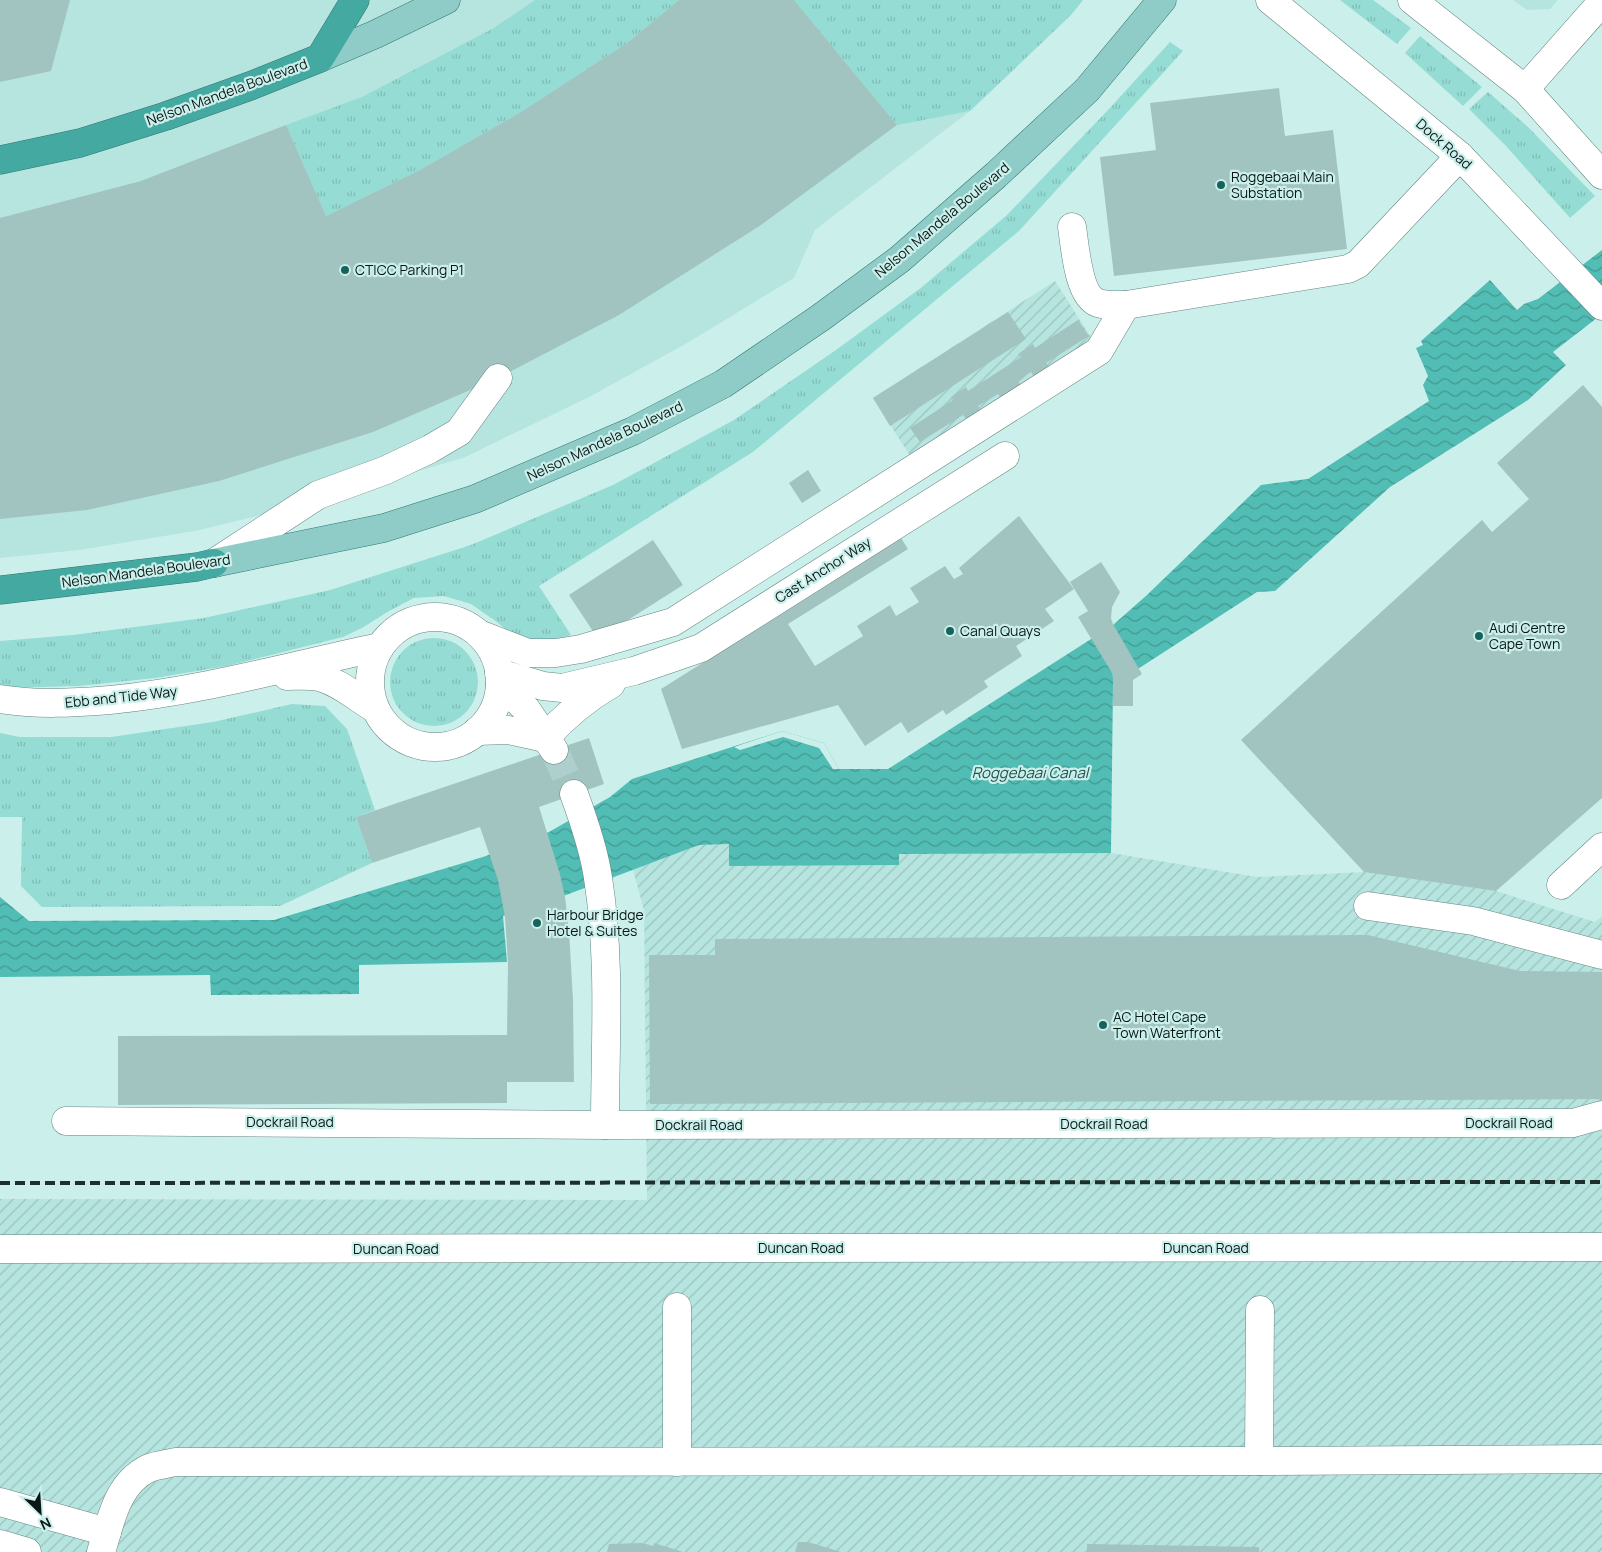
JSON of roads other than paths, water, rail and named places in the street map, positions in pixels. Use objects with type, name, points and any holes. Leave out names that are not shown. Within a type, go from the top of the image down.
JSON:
[{"type":"highway","points":[[310,62],[355,0]]},
{"type":"highway","name":"Nelson Mandela Boulevard","points":[[0,160],[80,143],[166,116],[310,62]]},
{"type":"highway","name":"Nelson Mandela Boulevard","points":[[0,590],[214,564]]},
{"type":"main road","name":"Nelson Mandela Boulevard","points":[[310,62],[376,34],[446,0]]},
{"type":"main road","name":"Nelson Mandela Boulevard","points":[[214,564],[384,528],[475,500],[632,431],[723,384],[820,318],[900,259],[1003,168],[1087,90],[1162,0]]},
{"type":"street","name":"Dock Road","points":[[1270,0],[1460,156],[1602,306]]},
{"type":"street","points":[[1412,0],[1525,89],[1602,175]]},
{"type":"street","points":[[1525,89],[1602,2]]},
{"type":"street","points":[[1072,227],[1082,284],[1088,295],[1096,302],[1109,305],[1126,305],[1354,268],[1460,156]]},
{"type":"street","points":[[479,634],[493,652],[500,678],[499,695],[491,715],[478,731],[460,743],[440,748],[420,746],[401,738],[386,725],[374,708],[370,688],[371,666],[380,647],[395,630],[415,620],[437,617],[460,622],[479,634],[528,653],[556,653],[581,650],[673,622],[1099,351],[1126,305]]},
{"type":"street","points":[[214,564],[318,494],[386,470],[430,449],[459,432],[498,378]]},
{"type":"street","name":"Cast Anchor Way","points":[[500,678],[562,688],[634,671],[700,648],[1005,456]]},
{"type":"street","name":"Ebb and Tide Way","points":[[0,698],[61,704],[129,698],[182,690],[380,647]]},
{"type":"street","name":"Cast Anchor Way","points":[[549,744],[561,720],[590,696],[634,671]]},
{"type":"street","name":"Ebb and Tide Way","points":[[241,678],[307,675],[320,678],[337,686],[374,708]]},
{"type":"street","points":[[500,678],[526,709],[549,744]]},
{"type":"street","points":[[478,731],[508,730],[549,744]]},
{"type":"street","points":[[576,800],[598,877],[602,910],[606,967],[605,1125]]},
{"type":"street","points":[[1561,885],[1602,847]]},
{"type":"street","points":[[1368,906],[1474,920],[1602,955]]},
{"type":"street","name":"Dockrail Road","points":[[66,1121],[605,1125],[1563,1123],[1586,1121],[1602,1115]]},
{"type":"street","name":"Duncan Road","points":[[0,1249],[1602,1247]]},
{"type":"street","points":[[677,1307],[677,1462]]},
{"type":"street","points":[[1259,1461],[1260,1310]]},
{"type":"street","points":[[0,1502],[104,1542],[117,1502],[128,1482],[150,1468],[175,1462],[1602,1459]]},
{"type":"street","points":[[0,1544],[27,1552]]},
{"type":"water","name":"Roggebaai Canal","points":[[1602,250],[1602,314],[1553,352],[1566,365],[1528,400],[1390,487],[1275,591],[1257,592],[1113,685],[1111,853],[899,854],[899,865],[729,866],[729,844],[699,845],[566,895],[503,916],[507,962],[359,965],[359,994],[211,995],[210,975],[0,977],[0,897],[29,921],[274,920],[483,857],[549,832],[610,797],[632,779],[782,731],[824,743],[839,769],[888,769],[1113,625],[1147,595],[1261,485],[1308,479],[1429,401],[1423,385],[1428,376],[1416,348],[1423,345],[1421,341],[1490,280],[1517,310],[1524,304],[1538,299]]},
{"type":"tunnel","points":[[554,750],[574,794]]},
{"type":"railway","points":[[0,1183],[1602,1182]]},
{"type":"place","name":"Roggebaai Main Substation","points":[[1221,185]]},
{"type":"place","name":"CTICC Parking P1","points":[[345,270]]},
{"type":"place","name":"Canal Quays","points":[[950,631]]},
{"type":"place","name":"Audi Centre Cape Town","points":[[1479,636]]},
{"type":"place","name":"Harbour Bridge Hotel & Suites","points":[[537,923]]},
{"type":"place","name":"AC Hotel Cape Town Waterfront","points":[[1103,1025]]}]
